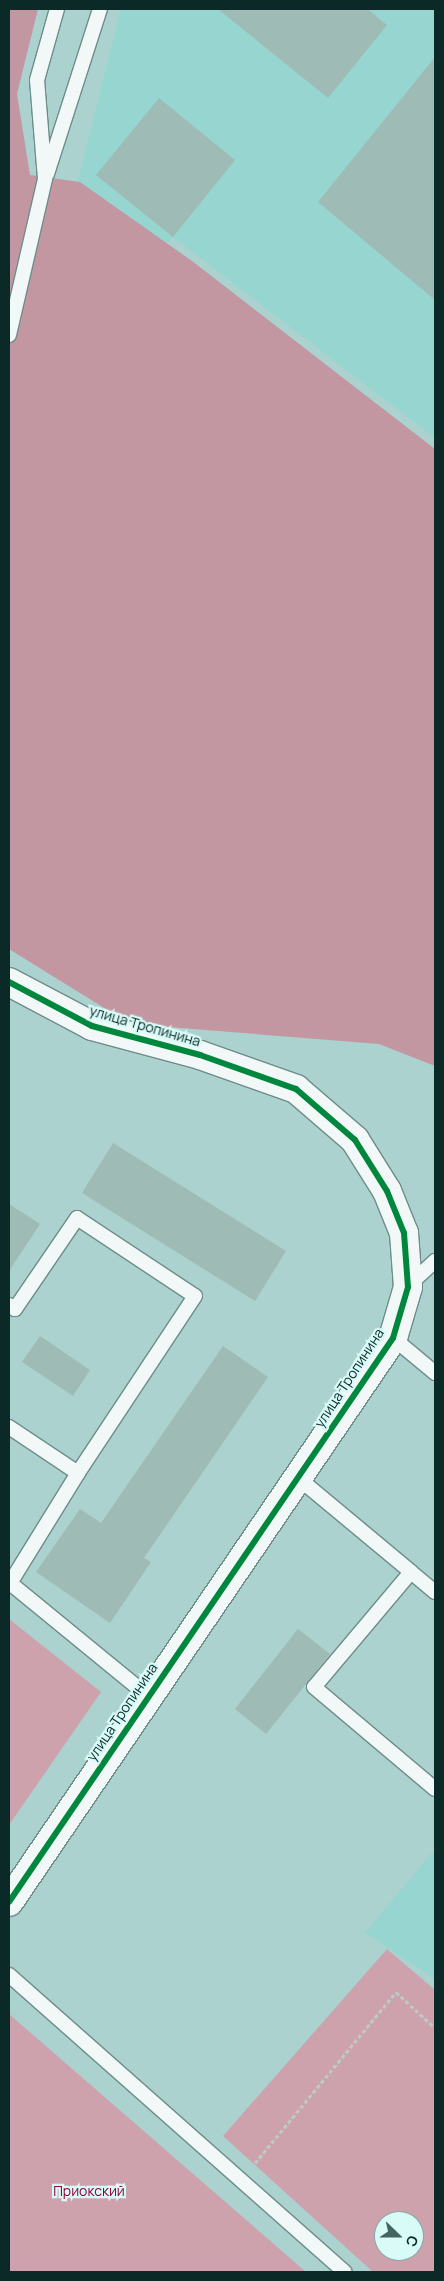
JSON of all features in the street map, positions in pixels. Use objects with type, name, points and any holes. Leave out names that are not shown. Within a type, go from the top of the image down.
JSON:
[{"type":"street","name":"улица Тропинина","points":[[9,982],[92,1026],[200,1055],[296,1089],[355,1140],[388,1191],[404,1233],[408,1287],[393,1338],[9,1902]]},
{"type":"lane","points":[[45,179],[37,80],[57,9]]},
{"type":"lane","points":[[9,335],[45,179],[100,9]]},
{"type":"lane","points":[[9,1305],[15,1309],[77,1218],[195,1296],[78,1473],[10,1583],[148,1696]]},
{"type":"lane","points":[[408,1287],[435,1261]]},
{"type":"lane","points":[[393,1338],[435,1373]]},
{"type":"lane","points":[[9,1427],[78,1473]]},
{"type":"lane","points":[[298,1477],[435,1592]]},
{"type":"lane","points":[[411,1572],[314,1687],[435,1789]]},
{"type":"lane","points":[[9,1976],[345,2272]]},
{"type":"path","points":[[240,2181],[396,1992],[435,2028]]},
{"type":"shaded area","points":[[9,9],[38,9],[17,94],[30,175],[80,182],[192,261],[435,449],[435,1066],[379,1044],[130,1024],[9,949]]},
{"type":"shaded area","points":[[121,9],[435,9],[435,438],[173,237],[137,267],[69,216]]},
{"type":"shaded area","points":[[435,1849],[435,1979],[365,1933]]},
{"type":"green space","points":[[9,1619],[101,1692],[9,1825]]},
{"type":"green space","points":[[387,1949],[435,1990],[435,2272],[373,2272],[223,2136]]},
{"type":"green space","name":"Приокский","points":[[9,2014],[306,2272],[9,2272]]},
{"type":"building","points":[[218,9],[367,9],[387,25],[328,98]]},
{"type":"building","points":[[435,57],[435,300],[318,202]]},
{"type":"building","points":[[159,98],[235,160],[173,237],[96,175]]},
{"type":"building","points":[[113,1143],[286,1251],[255,1301],[82,1193]]},
{"type":"building","points":[[9,1204],[40,1224],[9,1271]]},
{"type":"building","points":[[40,1336],[90,1370],[73,1396],[22,1362]]},
{"type":"building","points":[[223,1346],[268,1377],[144,1558],[151,1562],[110,1623],[36,1572],[80,1509],[101,1523]]},
{"type":"building","points":[[298,1629],[330,1654],[266,1734],[235,1709]]},
{"type":"cycle path","points":[[9,982],[92,1026],[200,1055],[296,1089],[355,1140],[387,1191],[404,1233],[408,1287],[393,1338],[9,1902]]}]
